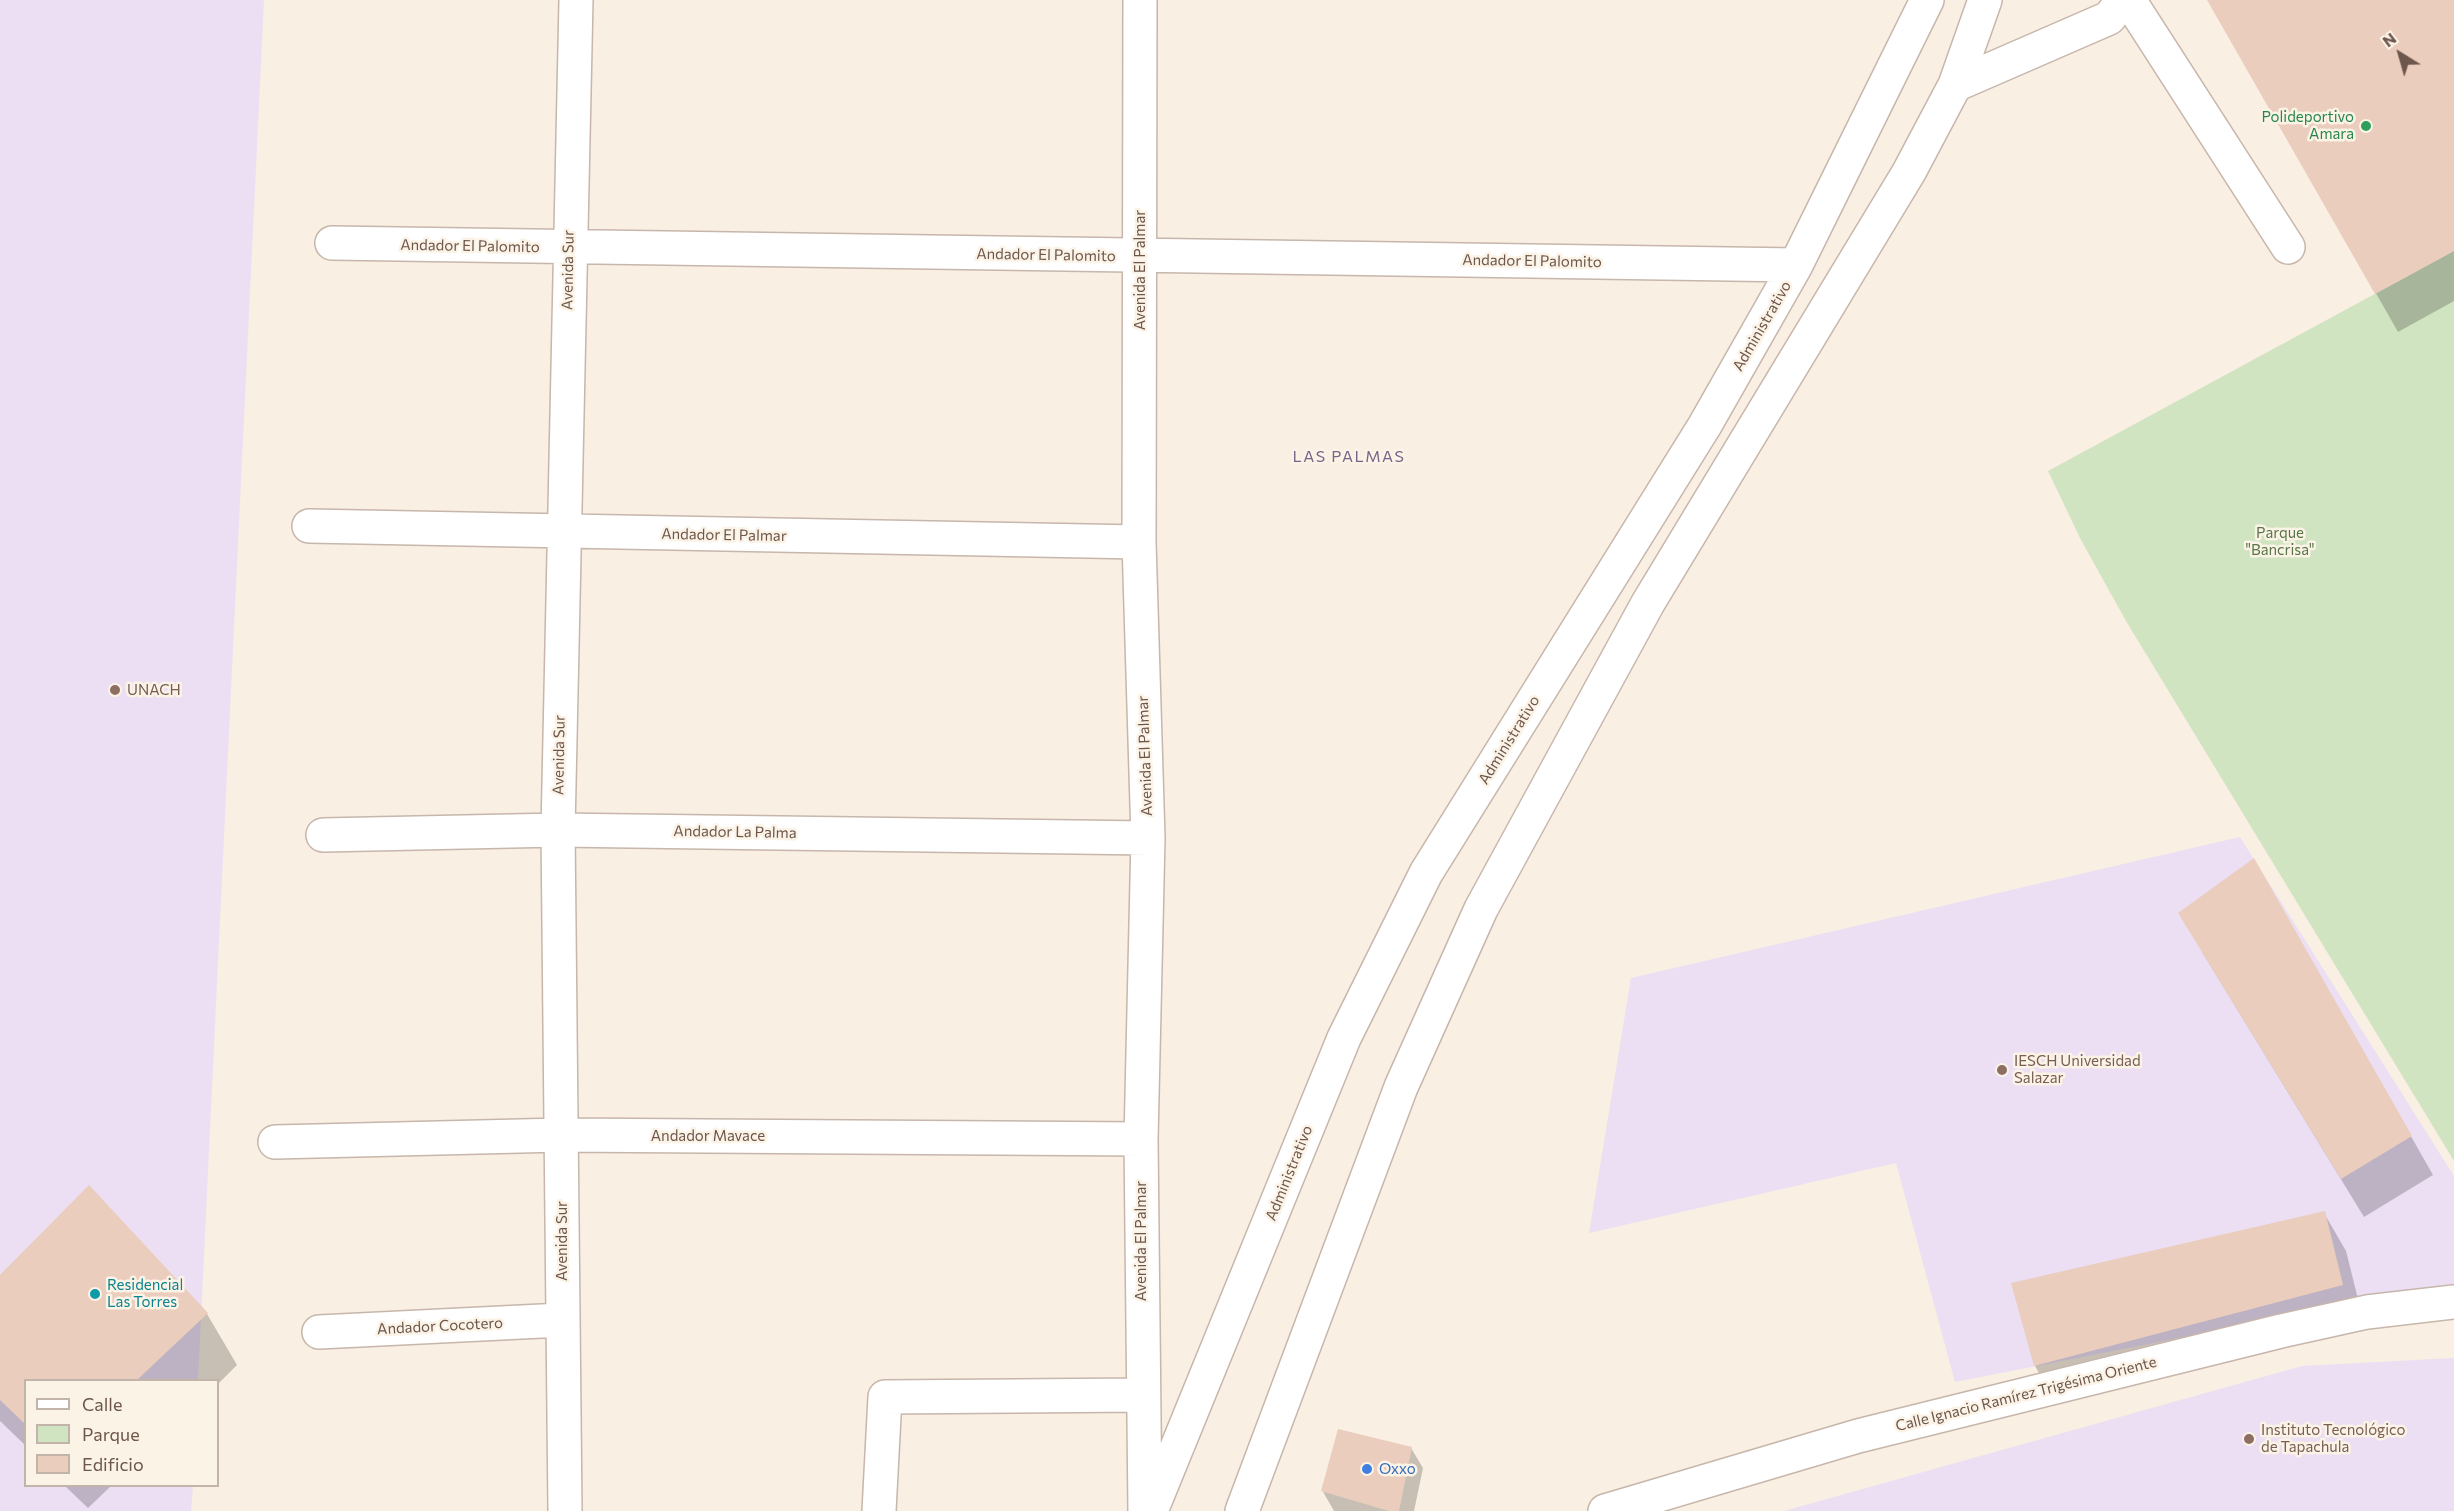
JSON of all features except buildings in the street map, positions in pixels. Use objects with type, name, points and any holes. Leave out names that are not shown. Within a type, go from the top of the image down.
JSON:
[{"type":"street","name":"Avenida Sur","points":[[565,1511],[558,830],[568,248],[576,0]]},
{"type":"street","name":"Avenida El Palmar","points":[[1140,0],[1139,542],[1148,838],[1141,1139],[1145,1511]]},
{"type":"street","name":"Administrativo","points":[[1151,1511],[1344,1038],[1426,873],[1705,425],[1796,265],[1927,0]]},
{"type":"street","points":[[1242,1511],[1401,1087],[1481,909],[1648,603],[1909,172],[1955,85],[1985,0]]},
{"type":"street","points":[[1955,85],[2109,18],[2123,0]]},
{"type":"street","points":[[2129,0],[2288,247]]},
{"type":"street","name":"Andador El Palomito","points":[[332,243],[1796,265]]},
{"type":"street","name":"Andador El Palmar","points":[[309,526],[563,533],[1139,542]]},
{"type":"street","name":"Andador La Palma","points":[[323,835],[558,830],[1148,838]]},
{"type":"street","name":"Andador Mavace","points":[[274,1142],[561,1135],[1141,1139]]},
{"type":"street","name":"Calle Ignacio Ramírez Trigésima Oriente","points":[[1605,1511],[1858,1436],[2247,1339],[2367,1312],[2454,1302]]},
{"type":"street","name":"Andador Cocotero","points":[[319,1332],[562,1320]]},
{"type":"street","points":[[879,1511],[885,1397],[1142,1395]]},
{"type":"shaded area","name":"UNACH","points":[[0,0],[264,0],[198,1379],[24,1379],[24,1487],[193,1487],[191,1511],[0,1511]]},
{"type":"shaded area","name":"IESCH Universidad Salazar","points":[[2240,837],[2454,1176],[2454,1284],[1955,1382],[1896,1163],[1589,1233],[1631,978]]},
{"type":"shaded area","name":"Instituto Tecnológico de Tapachula","points":[[2454,1358],[2454,1511],[1784,1511],[2302,1366]]},
{"type":"green space","name":"Parque \"Bancrisa\"","points":[[2454,251],[2454,1161],[2126,621],[2081,540],[2048,471]]},
{"type":"place","name":"Polideportivo Amara","points":[[2366,126]]},
{"type":"place","name":"UNACH","points":[[115,690]]},
{"type":"place","name":"IESCH Universidad Salazar","points":[[2002,1070]]},
{"type":"place","name":"Residencial Las Torres","points":[[95,1294]]},
{"type":"place","name":"Instituto Tecnológico de Tapachula","points":[[2249,1439]]},
{"type":"place","name":"Oxxo","points":[[1367,1469]]},
{"type":"district","name":"LAS PALMAS","points":[[1349,457]]}]
